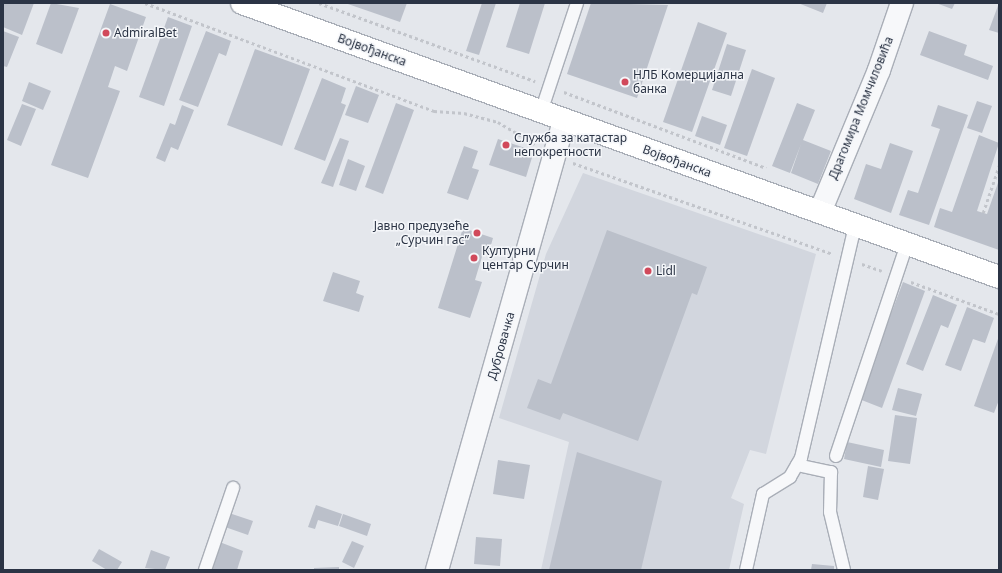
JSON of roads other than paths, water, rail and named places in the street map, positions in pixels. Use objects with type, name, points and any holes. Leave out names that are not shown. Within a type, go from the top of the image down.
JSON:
[{"type":"main road","name":"Војвођанска","points":[[242,3],[564,121],[999,277]]},
{"type":"street","name":"Драгомира Момчиловића","points":[[820,212],[879,70],[902,3]]},
{"type":"street","name":"Дубровачка","points":[[437,570],[564,121]]},
{"type":"lane","points":[[541,112],[577,3]]},
{"type":"lane","points":[[746,570],[764,494],[790,476],[797,465],[855,226]]},
{"type":"lane","points":[[836,456],[907,244]]},
{"type":"lane","points":[[797,465],[831,472],[830,512],[844,570]]},
{"type":"lane","points":[[205,570],[234,488]]},
{"type":"place","name":"AdmiralBet","points":[[106,33]]},
{"type":"place","name":"НЛБ Комерцијална банка","points":[[625,82]]},
{"type":"place","name":"Служба за катастар непокретности","points":[[506,145]]},
{"type":"place","name":"Јавно предузеће „Сурчин гас”","points":[[477,233]]},
{"type":"place","name":"Културни центар Сурчин","points":[[474,258]]},
{"type":"place","name":"Lidl","points":[[648,271]]}]
